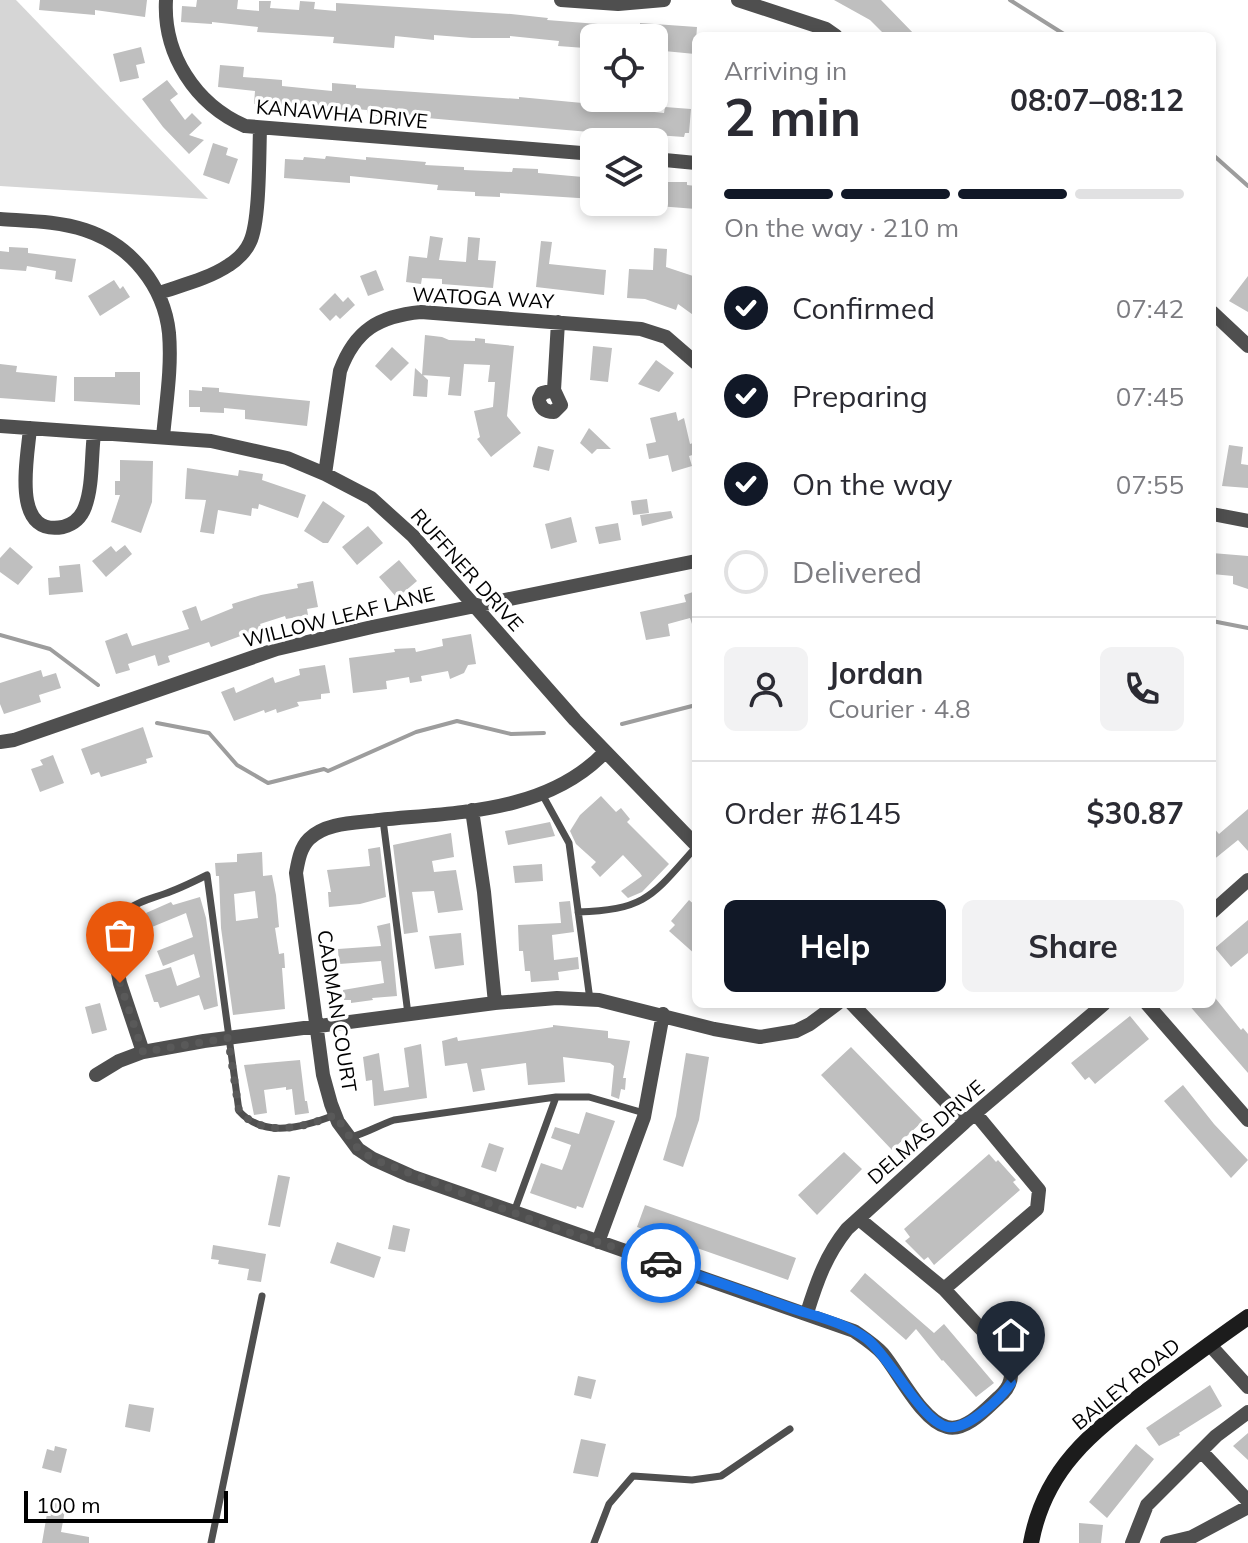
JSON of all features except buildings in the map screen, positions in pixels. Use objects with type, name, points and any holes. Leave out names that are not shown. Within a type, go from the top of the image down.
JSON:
[{"type":"street","name":"KANAWHA DRIVE","points":[[166,0],[166,33],[185,74],[215,110],[245,126],[580,153]]},
{"type":"street","points":[[561,0],[618,4],[664,0]]},
{"type":"street","points":[[738,0],[830,32]]},
{"type":"street","points":[[159,293],[230,265],[252,239],[260,129]]},
{"type":"street","points":[[668,160],[692,163]]},
{"type":"street","points":[[0,219],[57,224],[100,236],[127,253],[149,278],[159,293],[166,315],[170,359],[163,437]]},
{"type":"street","name":"WATOGA WAY","points":[[325,474],[340,371],[350,347],[367,329],[399,314],[421,312],[656,332],[676,343],[692,359]]},
{"type":"street","points":[[1216,316],[1248,346]]},
{"type":"street","points":[[554,390],[558,322]]},
{"type":"street","name":"RUFFNER DRIVE","points":[[0,426],[211,441],[266,453],[325,474],[371,498],[413,536],[605,752],[692,842]]},
{"type":"street","points":[[30,428],[26,502],[36,520],[51,527],[76,521],[86,505],[94,434]]},
{"type":"street","points":[[1216,515],[1248,521]]},
{"type":"street","name":"WILLOW LEAF LANE","points":[[0,742],[14,740],[277,649],[692,562]]},
{"type":"street","name":"CADMAN COURT","points":[[605,752],[582,773],[542,794],[472,810],[325,829],[309,839],[300,853],[296,873],[323,1075],[335,1115],[358,1149],[373,1159],[513,1213],[854,1331],[882,1353],[923,1410],[946,1427],[970,1422],[1011,1383],[1009,1359],[944,1289],[859,1219]]},
{"type":"street","points":[[472,810],[495,1003]]},
{"type":"street","points":[[1216,908],[1248,880]]},
{"type":"street","points":[[111,938],[120,983],[143,1052]]},
{"type":"street","points":[[96,1075],[119,1061],[143,1052],[495,1003],[557,998],[590,1000],[760,1037],[796,1031],[832,1008]]},
{"type":"street","points":[[856,1008],[1039,1190],[1037,1209],[944,1289]]},
{"type":"street","name":"DELMAS DRIVE","points":[[807,1313],[822,1266],[832,1248],[859,1219],[970,1118],[1099,1008]]},
{"type":"street","points":[[1150,1008],[1248,1120]]},
{"type":"street","points":[[598,1242],[635,1145],[663,1014]]},
{"type":"street","name":"BAILEY ROAD","points":[[1031,1543],[1047,1491],[1074,1453],[1108,1419],[1248,1317]]},
{"type":"street","points":[[1209,1344],[1248,1387]]},
{"type":"street","points":[[1132,1543],[1147,1505],[1201,1451],[1248,1412]]},
{"type":"street","points":[[1167,1543],[1192,1537],[1248,1504],[1201,1451]]},
{"type":"lane","points":[[542,794],[569,843],[590,1000]]},
{"type":"lane","points":[[383,820],[408,1016]]},
{"type":"lane","points":[[578,912],[602,911],[641,902],[658,889],[692,851]]},
{"type":"lane","points":[[111,938],[119,921],[138,902],[207,875],[239,1111],[247,1120],[268,1128],[313,1123],[335,1115]]},
{"type":"lane","points":[[349,1138],[369,1133],[379,1125],[394,1120],[556,1097],[589,1097],[644,1113]]},
{"type":"lane","points":[[513,1213],[556,1097]]},
{"type":"lane","points":[[211,1543],[262,1296]]},
{"type":"lane","points":[[594,1543],[609,1504],[633,1476],[692,1480],[721,1476],[790,1429]]},
{"type":"shaded area","points":[[0,0],[16,0],[208,199],[0,186]]},
{"type":"waterway","points":[[1010,0],[1061,32]]},
{"type":"waterway","points":[[1216,158],[1248,186]]},
{"type":"waterway","points":[[1216,622],[1248,628]]},
{"type":"waterway","points":[[0,635],[50,649],[98,685]]},
{"type":"waterway","points":[[622,724],[692,706]]},
{"type":"waterway","points":[[157,723],[209,733],[237,765],[268,783],[324,769],[328,771],[416,732],[457,721],[511,734],[544,733]]},
{"type":"way so far","points":[[120,983],[143,1052],[228,1038],[239,1111],[257,1126],[292,1127],[335,1115],[358,1149],[373,1159],[535,1221],[661,1263]]},
{"type":"route","points":[[661,1263],[854,1331],[882,1353],[923,1410],[946,1427],[970,1422],[1011,1383]]}]
